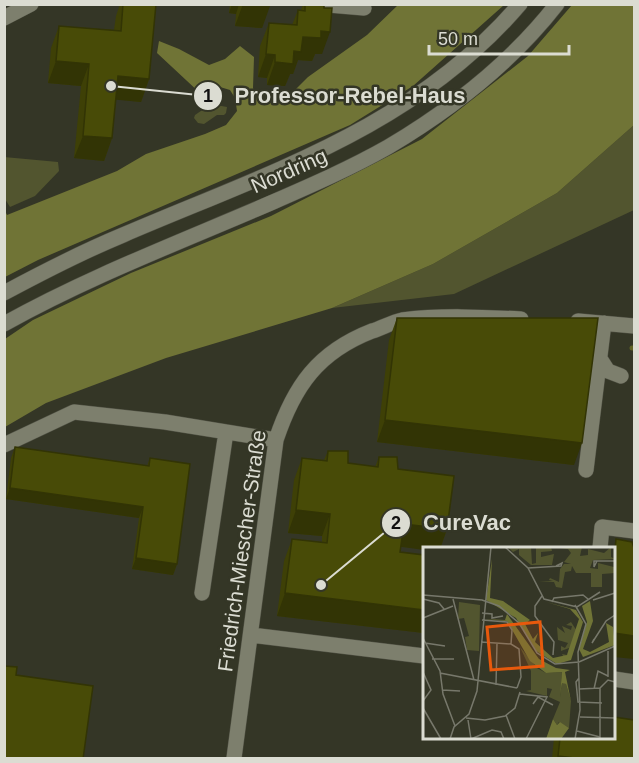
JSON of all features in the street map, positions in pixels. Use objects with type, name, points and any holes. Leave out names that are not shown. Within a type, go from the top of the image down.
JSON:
[{"type":"street","points":[[4,18],[31,4]]},
{"type":"street","points":[[316,4],[364,8]]},
{"type":"street","name":"Nordring","points":[[4,293],[122,235],[276,172],[328,148],[379,120],[444,78],[477,49],[520,4]]},
{"type":"street","name":"Nordring","points":[[4,324],[84,283],[327,178],[387,148],[442,113],[482,82],[518,48],[557,4]]},
{"type":"street","name":"Friedrich-Miescher-Straße","points":[[234,759],[276,440],[295,394],[316,365],[358,337],[400,321],[460,316],[538,319]]},
{"type":"street","points":[[561,320],[634,326]]},
{"type":"street","points":[[586,470],[604,323]]},
{"type":"street","points":[[599,357],[608,371],[621,376]]},
{"type":"street","points":[[4,445],[74,412],[276,440]]},
{"type":"street","points":[[202,593],[226,432]]},
{"type":"street","points":[[600,547],[602,527],[634,531]]},
{"type":"street","points":[[251,635],[423,656]]},
{"type":"street","points":[[615,679],[634,682]]},
{"type":"green space","points":[[398,5],[504,5],[413,86],[350,125],[38,260],[5,277],[5,211],[7,215],[117,171],[146,154],[226,125],[237,111],[235,98],[230,90],[220,87],[207,94],[201,94],[157,53],[159,41],[209,65],[225,59],[240,46],[254,57],[253,88],[259,103],[290,95],[308,77],[367,35]]},
{"type":"green space","points":[[572,5],[634,5],[634,125],[557,193],[433,264],[332,308],[166,358],[46,403],[5,427],[5,339],[33,320],[131,273],[271,216],[422,139],[528,56]]},
{"type":"green space","points":[[211,104],[227,107],[226,113],[217,115],[204,124],[198,123],[194,118],[195,115]]},
{"type":"green space","points":[[634,125],[634,210],[454,294],[332,308],[433,264],[557,193]]},
{"type":"green space","points":[[4,157],[58,162],[59,171],[35,196],[10,207],[5,199]]},
{"type":"building","points":[[123,4],[156,4],[149,79],[118,76],[112,138],[83,136],[89,64],[56,61],[59,26],[121,31]]},
{"type":"building","points":[[305,4],[324,4],[324,8],[332,8],[330,32],[321,31],[321,38],[303,37],[301,52],[294,51],[293,64],[275,62],[275,55],[266,54],[269,23],[297,25],[298,10],[305,11]]},
{"type":"building","points":[[397,318],[598,318],[582,443],[385,420]]},
{"type":"building","points":[[15,447],[149,466],[150,458],[190,464],[177,564],[136,558],[143,507],[10,488]]},
{"type":"building","points":[[328,451],[348,451],[348,463],[378,467],[379,457],[397,457],[398,469],[454,476],[447,529],[404,524],[400,552],[423,555],[423,610],[285,593],[292,539],[327,543],[330,514],[296,510],[302,458],[327,461]]},
{"type":"building","points":[[616,539],[632,542],[634,548],[634,636],[615,633]]},
{"type":"building","points":[[4,666],[17,667],[16,675],[93,686],[83,759],[4,759]]},
{"type":"building","points":[[615,717],[634,720],[634,759],[583,759],[558,756],[560,739],[615,739]]},
{"type":"place","name":"Professor-Rebel-Haus","points":[[111,86]]},
{"type":"place","name":"CureVac","points":[[321,585]]}]
